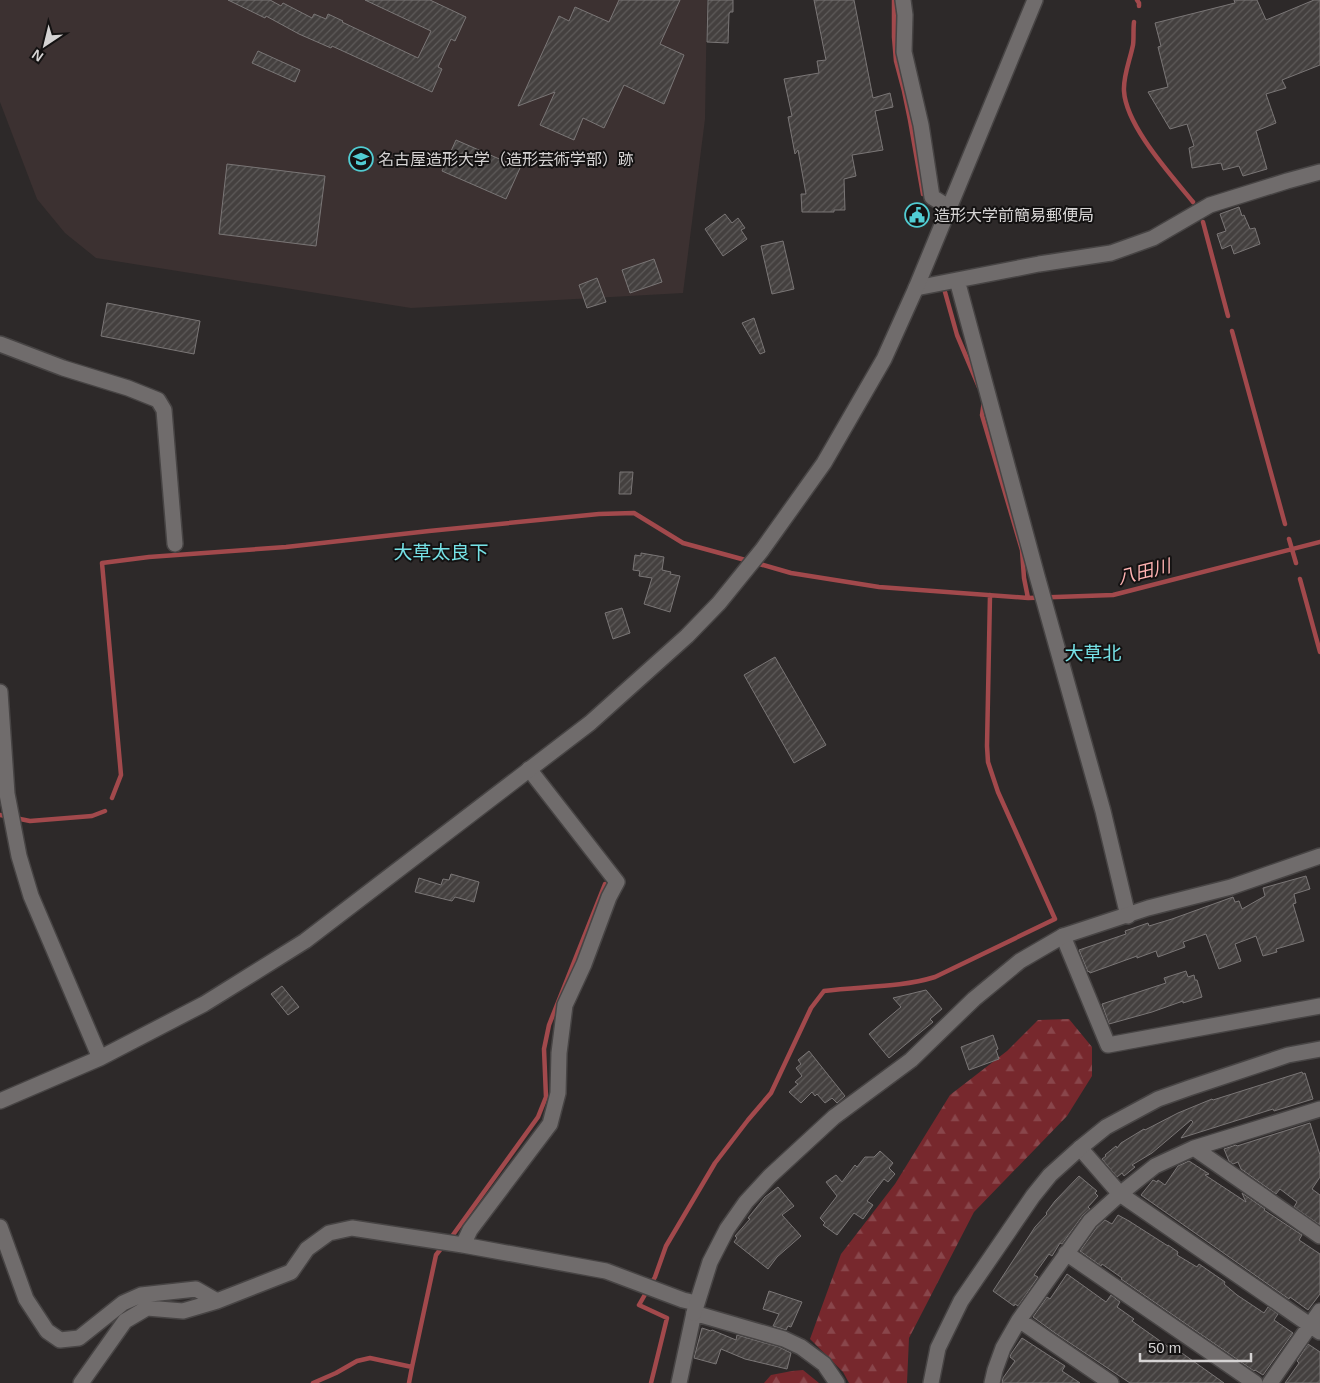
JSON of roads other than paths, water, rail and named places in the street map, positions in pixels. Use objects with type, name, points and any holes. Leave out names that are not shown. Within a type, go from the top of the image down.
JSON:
[{"type":"street","points":[[903,0],[905,16],[904,52],[921,125],[932,197],[950,208]]},
{"type":"street","points":[[0,1101],[100,1058],[204,1004],[305,941],[590,723],[688,636],[719,603],[762,550],[824,463],[884,359],[950,208],[1036,0]]},
{"type":"street","points":[[916,288],[1039,264],[1111,253],[1153,238],[1210,205],[1320,172]]},
{"type":"street","points":[[957,280],[1037,576],[1104,811],[1128,916]]},
{"type":"street","points":[[0,344],[63,368],[128,388],[158,400],[164,410],[175,544]]},
{"type":"street","points":[[0,692],[8,794],[19,856],[31,896],[100,1058]]},
{"type":"street","points":[[463,1245],[470,1230],[550,1124],[558,1093],[559,1053],[565,1005],[584,964],[617,882],[530,769]]},
{"type":"street","points":[[679,1383],[695,1308],[710,1262],[727,1229],[746,1202],[770,1176],[834,1117],[911,1060],[974,999],[1020,961],[1063,936],[1148,908],[1231,887],[1320,856]]},
{"type":"street","points":[[1063,936],[1108,1045],[1320,1006]]},
{"type":"street","points":[[931,1383],[938,1348],[961,1301],[1033,1196],[1050,1175],[1080,1148],[1106,1127],[1158,1100],[1288,1055],[1320,1049]]},
{"type":"street","points":[[992,1383],[1003,1348],[1019,1320],[1090,1221],[1120,1194],[1155,1166],[1194,1148],[1320,1109]]},
{"type":"street","points":[[1080,1148],[1120,1194],[1315,1328]]},
{"type":"street","points":[[1194,1148],[1320,1236]]},
{"type":"street","points":[[0,1227],[26,1300],[47,1330],[60,1340],[79,1338],[123,1303],[141,1294],[196,1288],[216,1301]]},
{"type":"street","points":[[81,1383],[125,1321],[147,1308],[183,1311],[216,1301],[291,1272],[308,1249],[330,1233],[352,1228],[463,1245],[606,1271],[683,1300],[695,1308],[784,1339],[801,1347],[824,1364],[837,1383]]},
{"type":"street","points":[[1066,1253],[1254,1383]]},
{"type":"street","points":[[1270,1383],[1315,1328],[1320,1311]]},
{"type":"street","points":[[1019,1320],[1111,1383]]},
{"type":"waterway","points":[[894,0],[896,61],[910,120],[923,194]]},
{"type":"waterway","points":[[1137,0],[1139,6]]},
{"type":"waterway","points":[[1134,22],[1133,45],[1124,85],[1127,105],[1151,150],[1193,202]]},
{"type":"waterway","points":[[1203,222],[1228,316]]},
{"type":"waterway","points":[[945,292],[957,335],[979,387]]},
{"type":"waterway","points":[[1232,331],[1285,524]]},
{"type":"waterway","points":[[984,401],[982,415],[1022,550],[1028,598]]},
{"type":"waterway","points":[[112,798],[121,775],[102,563],[149,557],[286,547],[599,514],[634,513],[683,543],[749,561]]},
{"type":"waterway","name":"八田川","points":[[1289,539],[1296,563]]},
{"type":"waterway","name":"八田川","points":[[756,563],[791,573],[879,587],[1028,598],[1113,595],[1320,542]]},
{"type":"waterway","points":[[1300,579],[1320,652]]},
{"type":"waterway","points":[[651,1383],[667,1318],[639,1305],[655,1277],[666,1246],[715,1163],[771,1093],[811,1008],[824,991],[894,985],[935,977],[1055,919],[998,792],[988,762],[990,595]]},
{"type":"waterway","points":[[0,815],[30,821],[92,816],[105,811]]},
{"type":"waterway","points":[[450,1239],[538,1117],[546,1097],[544,1049],[549,1025],[605,884]]},
{"type":"waterway","points":[[313,1383],[357,1361],[370,1358],[412,1367],[436,1255],[443,1246]]},
{"type":"waterway","points":[[409,1383],[412,1367]]},
{"type":"place","name":"名古屋造形大学（造形芸術学部）跡","points":[[361,159]]},
{"type":"place","name":"造形大学前簡易郵便局","points":[[917,215]]},
{"type":"district","name":"大草太良下","points":[[441,552]]},
{"type":"district","name":"大草北","points":[[1093,653]]}]
